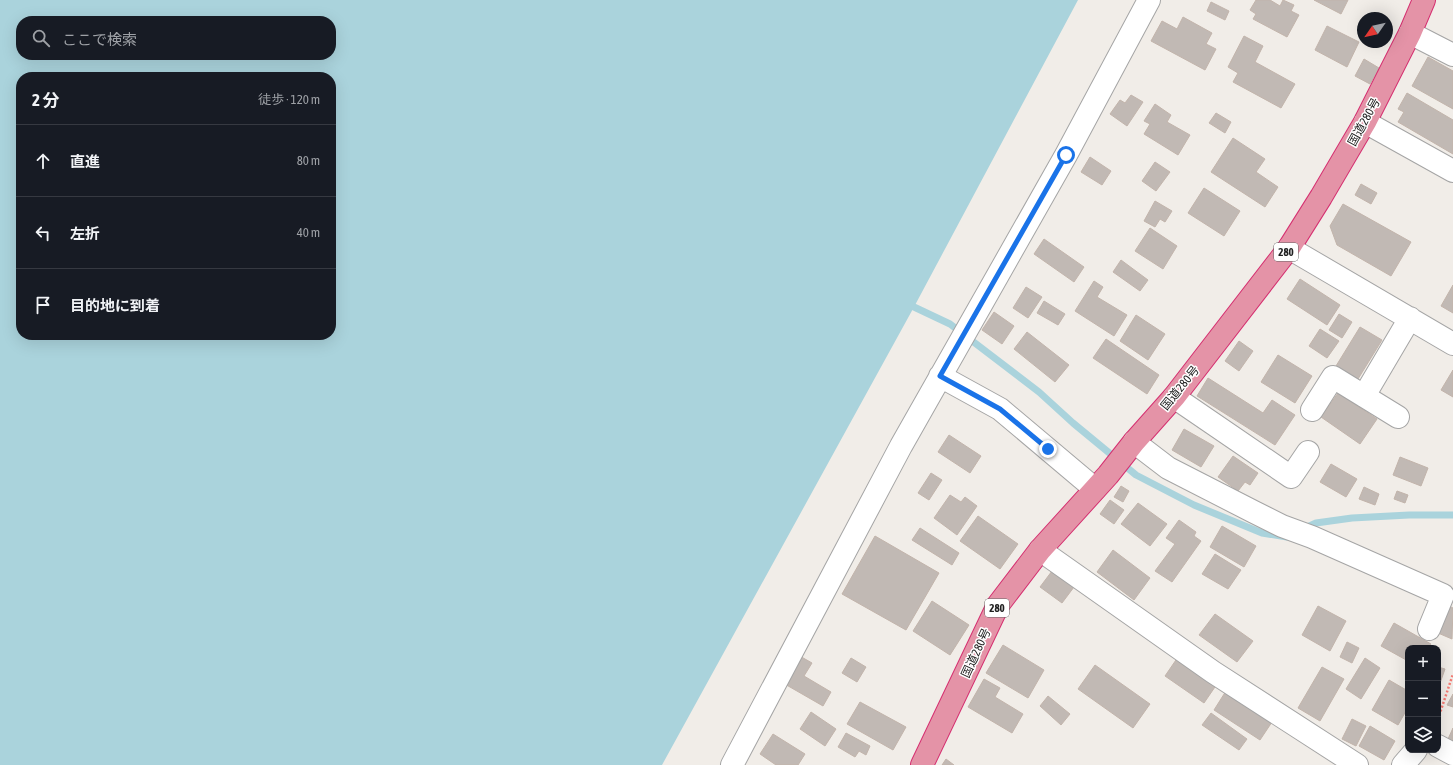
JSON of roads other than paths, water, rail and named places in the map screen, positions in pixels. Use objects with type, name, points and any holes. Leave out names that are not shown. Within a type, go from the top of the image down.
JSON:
[{"type":"highway","name":"国道280号","points":[[922,765],[998,605],[1040,550],[1102,482],[1174,397],[1289,248],[1365,122],[1410,33],[1424,0]]},
{"type":"street","points":[[732,765],[901,446],[1066,155],[1149,0]]},
{"type":"street","points":[[1410,33],[1453,55]]},
{"type":"street","points":[[1365,122],[1453,171]]},
{"type":"street","points":[[1289,248],[1453,344]]},
{"type":"street","points":[[1364,396],[1410,318]]},
{"type":"street","points":[[940,376],[1000,409],[1102,482]]},
{"type":"street","points":[[1312,410],[1334,377],[1398,417]]},
{"type":"street","points":[[1174,397],[1291,477],[1308,452]]},
{"type":"street","points":[[1132,445],[1168,468],[1282,526],[1312,537],[1443,595],[1429,629]]},
{"type":"street","points":[[1040,550],[1213,672],[1357,765]]},
{"type":"street","points":[[1441,748],[1453,754]]},
{"type":"street","points":[[1403,765],[1413,753]]},
{"type":"water","points":[[0,0],[1078,0],[914,307],[662,765],[0,765]]},
{"type":"waterway","points":[[914,307],[950,324],[1039,392],[1073,423],[1136,475],[1194,505],[1262,533],[1287,537]]},
{"type":"waterway","points":[[1303,529],[1316,523],[1352,518],[1409,515],[1453,515]]}]
